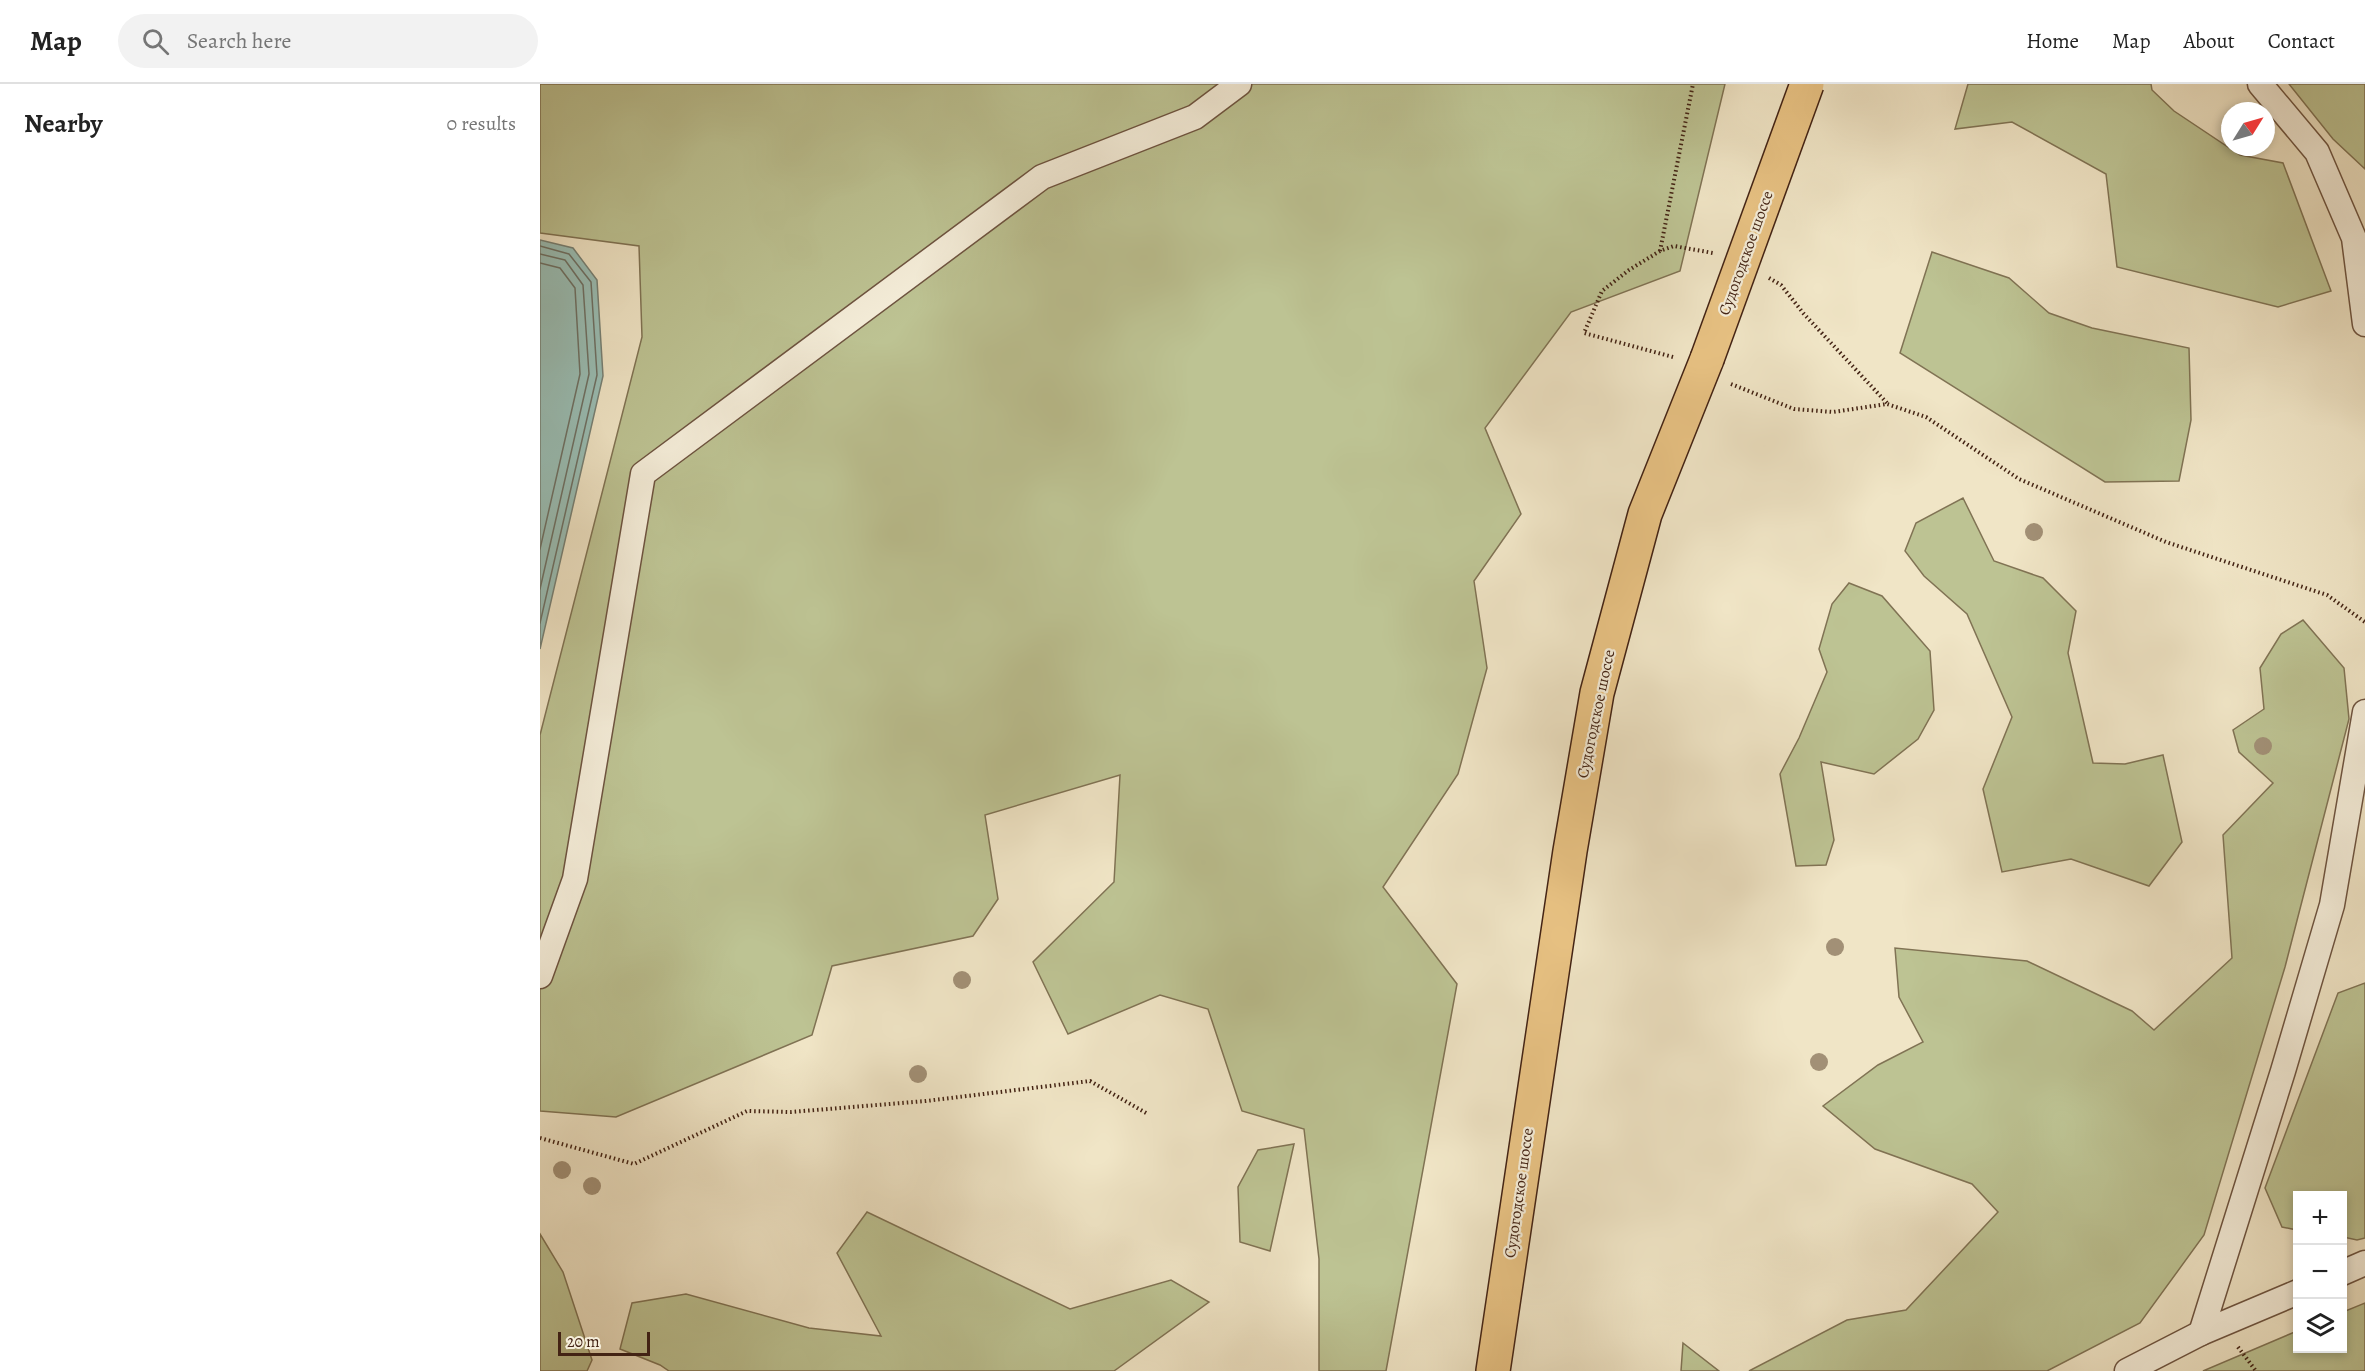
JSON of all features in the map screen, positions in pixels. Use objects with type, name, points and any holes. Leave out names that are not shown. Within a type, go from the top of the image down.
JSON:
[{"type":"main road","name":"Судогодское шоссе","points":[[1493,1371],[1570,851],[1597,693],[1645,514],[1717,371],[1807,84]]},
{"type":"street","points":[[540,976],[575,879],[643,474],[1042,177],[1195,117],[1239,84]]},
{"type":"street","points":[[2260,84],[2317,152],[2354,238],[2365,324]]},
{"type":"street","points":[[2201,1333],[2332,905],[2365,712]]},
{"type":"street","points":[[2347,1271],[2365,1263]]},
{"type":"street","points":[[2127,1371],[2201,1333],[2293,1294]]},
{"type":"path","points":[[1660,251],[1693,84]]},
{"type":"path","points":[[1673,357],[1584,333],[1602,291],[1629,270],[1660,251],[1674,246]]},
{"type":"path","points":[[1804,314],[1887,404]]},
{"type":"path","points":[[1717,371],[1794,409],[1833,412],[1887,404],[1926,417],[2019,479],[2166,542],[2327,596],[2365,622]]},
{"type":"path","points":[[540,1138],[634,1164],[747,1111],[791,1112],[1090,1081],[1148,1114]]},
{"type":"green space","points":[[540,84],[1725,84],[1680,271],[1571,312],[1485,428],[1521,514],[1474,581],[1487,668],[1458,774],[1383,887],[1457,984],[1386,1371],[1319,1371],[1319,1259],[1304,1129],[1242,1111],[1208,1009],[1160,995],[1068,1034],[1033,962],[1114,882],[1120,775],[985,815],[998,899],[973,936],[832,966],[812,1035],[616,1117],[540,1111],[540,735],[642,337],[639,246],[540,233]]},
{"type":"green space","points":[[1968,84],[2151,84],[2152,90],[2174,111],[2221,142],[2221,156],[2245,156],[2283,163],[2331,291],[2278,307],[2117,267],[2106,174],[2012,122],[1955,129]]},
{"type":"green space","points":[[2289,84],[2365,84],[2365,169],[2333,139]]},
{"type":"green space","points":[[1932,252],[2009,278],[2049,313],[2092,328],[2189,348],[2191,420],[2179,481],[2105,482],[1900,353]]},
{"type":"green space","points":[[1963,498],[1994,561],[2043,578],[2076,611],[2068,653],[2093,763],[2125,764],[2163,755],[2182,842],[2149,886],[2071,859],[2002,872],[1983,789],[2012,717],[1967,614],[1924,576],[1905,551],[1916,523]]},
{"type":"green space","points":[[1849,583],[1882,596],[1930,651],[1934,710],[1918,739],[1874,774],[1821,762],[1834,840],[1826,865],[1796,866],[1780,774],[1799,738],[1827,672],[1819,649],[1832,604]]},
{"type":"green space","points":[[2303,620],[2344,668],[2349,719],[2285,967],[2204,1235],[2140,1323],[2047,1371],[1749,1371],[1847,1320],[1906,1310],[1998,1212],[1972,1184],[1875,1149],[1823,1106],[1878,1065],[1923,1042],[1899,997],[1895,948],[2027,961],[2132,1011],[2154,1030],[2232,958],[2223,835],[2273,783],[2239,752],[2233,730],[2264,709],[2260,668],[2281,634]]},
{"type":"green space","points":[[2365,983],[2365,1238],[2357,1240],[2347,1238],[2347,1191],[2293,1191],[2293,1229],[2282,1227],[2265,1188],[2338,993]]},
{"type":"green space","points":[[1294,1144],[1270,1251],[1240,1242],[1238,1187],[1258,1150]]},
{"type":"green space","points":[[867,1212],[1070,1309],[1171,1280],[1209,1302],[1114,1371],[669,1371],[620,1349],[632,1303],[686,1294],[809,1328],[881,1336],[837,1253]]},
{"type":"green space","points":[[540,1234],[563,1272],[592,1360],[587,1371],[540,1371]]},
{"type":"green space","points":[[2365,1303],[2365,1371],[2203,1371],[2293,1333],[2293,1353],[2347,1353],[2347,1310]]},
{"type":"green space","points":[[1683,1343],[1719,1371],[1681,1371]]},
{"type":"water","points":[[540,240],[573,248],[597,280],[603,376],[540,649]]}]
